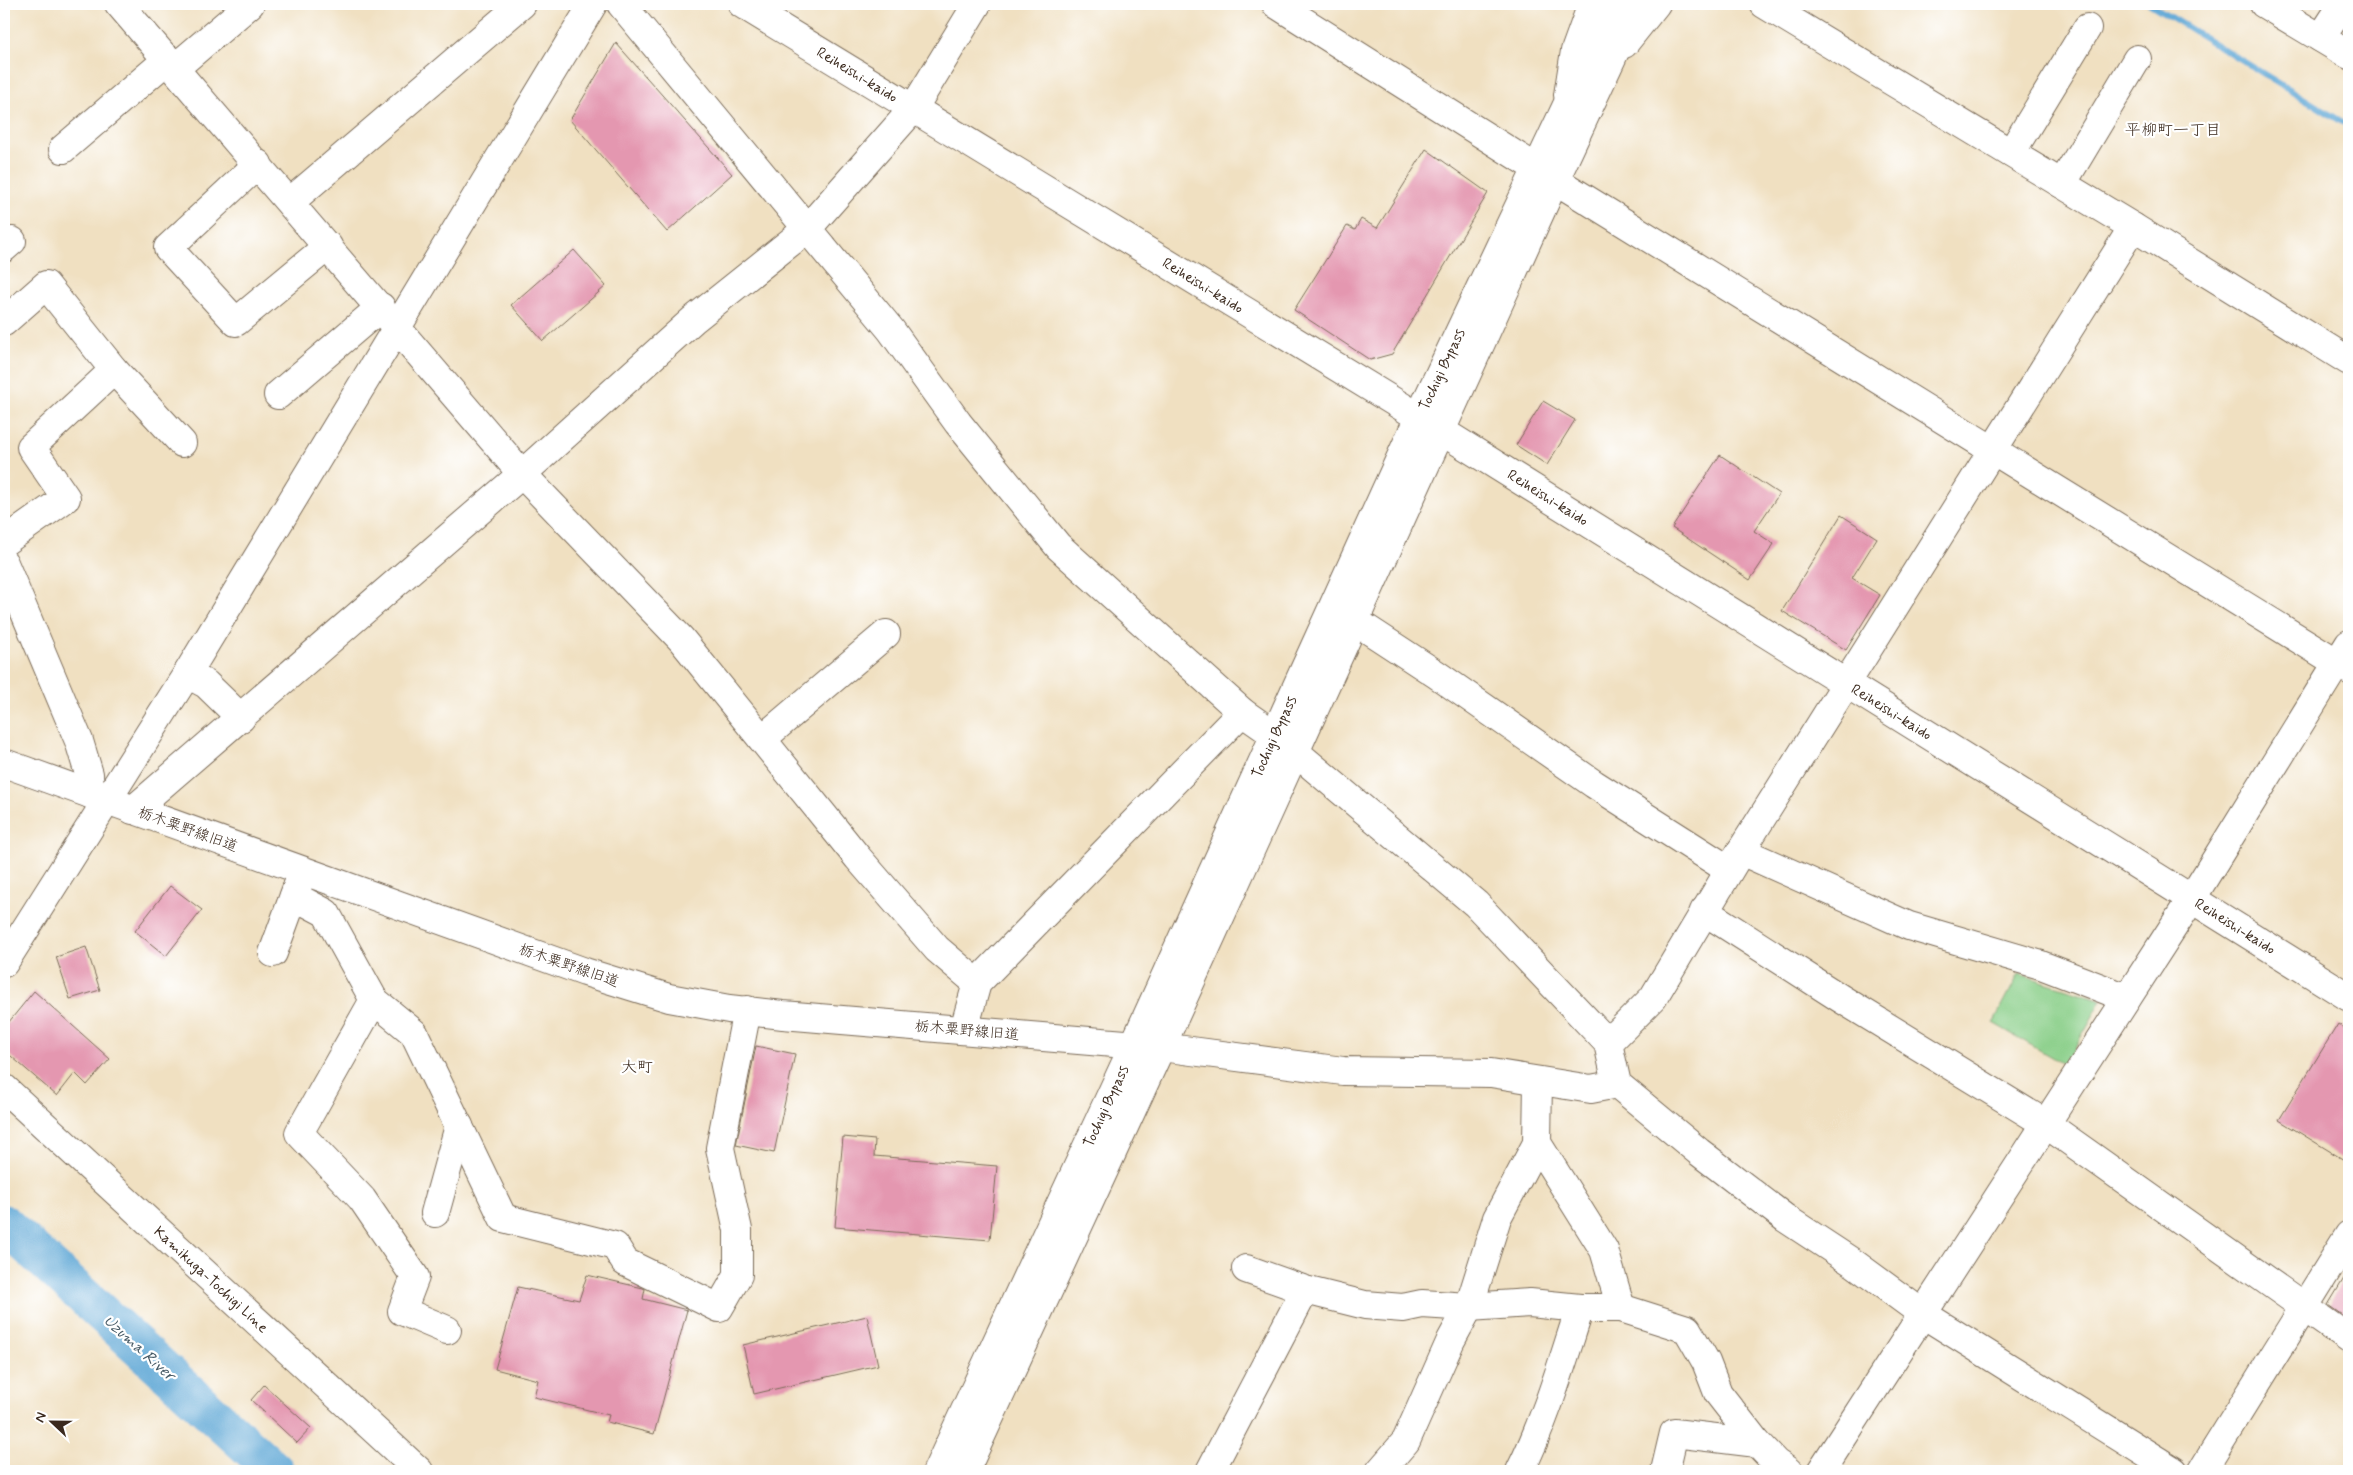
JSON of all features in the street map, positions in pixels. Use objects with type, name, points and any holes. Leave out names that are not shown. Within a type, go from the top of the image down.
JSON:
[{"type":"street","points":[[119,4],[389,316],[416,351],[522,474],[681,639],[858,858],[937,949],[977,984]]},
{"type":"street","points":[[64,149],[250,4]]},
{"type":"street","points":[[290,202],[522,4]]},
{"type":"street","points":[[4,963],[99,797],[188,674],[389,316],[593,4]]},
{"type":"street","points":[[620,4],[891,330],[958,423],[1058,546],[1242,712],[1275,735],[1476,904],[1608,1043],[1617,1084],[1699,1152],[1786,1218],[1855,1264],[1923,1314],[2174,1471]]},
{"type":"street","name":"Reiheishi-kaido","points":[[742,4],[1442,431],[2349,997]]},
{"type":"street","points":[[133,810],[522,474],[693,320],[807,229],[913,109],[977,4]]},
{"type":"street","points":[[1276,4],[1545,174],[1993,450],[2346,659],[1821,1471]]},
{"type":"street","points":[[1566,104],[1575,52],[1592,4]]},
{"type":"street","name":"Tochigi Bypass","points":[[965,1471],[1162,1047],[1442,431],[1545,174],[1566,104],[1614,4]]},
{"type":"street","name":"Tochigi Bypass","points":[[937,1471],[1134,1045],[1419,417],[1545,174],[1608,64],[1637,4]]},
{"type":"street","points":[[1608,64],[1656,4]]},
{"type":"street","points":[[1764,4],[2133,227],[2349,361]]},
{"type":"street","points":[[2264,4],[2349,55]]},
{"type":"street","points":[[2321,38],[2343,4]]},
{"type":"street","points":[[2011,153],[2087,28]]},
{"type":"street","points":[[2062,184],[2137,59]]},
{"type":"street","points":[[258,164],[168,248],[236,322],[328,246]]},
{"type":"street","points":[[1608,1043],[1653,998],[1735,860],[2133,227]]},
{"type":"street","points":[[4,322],[46,285],[114,370],[182,443]]},
{"type":"street","points":[[278,395],[389,316]]},
{"type":"street","points":[[4,542],[66,498],[31,447],[114,370]]},
{"type":"street","points":[[4,563],[79,741],[88,774],[99,797]]},
{"type":"street","points":[[1355,621],[1436,674],[1594,784],[1735,860],[1909,926],[2041,965],[2127,998]]},
{"type":"street","points":[[762,739],[886,634]]},
{"type":"street","points":[[188,674],[206,684],[241,718]]},
{"type":"street","points":[[964,1029],[977,984],[1242,712]]},
{"type":"street","name":"栃木粟野線旧道","points":[[4,763],[585,972],[669,998],[746,1010],[1162,1047],[1343,1071],[1492,1074],[1591,1089],[1617,1084]]},
{"type":"street","points":[[273,953],[303,871]]},
{"type":"street","points":[[294,896],[326,914],[374,1000],[414,1033],[503,1218],[615,1246],[626,1262],[718,1308],[738,1275],[738,1230],[720,1148],[746,1010]]},
{"type":"street","points":[[1704,911],[1840,998],[2046,1124],[2349,1339]]},
{"type":"street","points":[[374,1000],[299,1133],[362,1199],[415,1277],[402,1311],[447,1330]]},
{"type":"street","points":[[1380,1471],[1406,1442],[1451,1340],[1469,1307],[1497,1218],[1537,1143],[1538,1081]]},
{"type":"street","name":"Kamikuga-Tochigi Line","points":[[4,1088],[419,1471]]},
{"type":"street","points":[[435,1213],[459,1126]]},
{"type":"street","points":[[1537,1143],[1604,1250],[1621,1308]]},
{"type":"street","points":[[2202,1471],[2349,1234]]},
{"type":"street","points":[[1246,1269],[1306,1290],[1365,1305],[1403,1308],[1422,1304],[1469,1307],[1530,1303],[1580,1308],[1621,1308],[1687,1328],[1706,1362],[1718,1393],[1756,1443],[1776,1463],[1788,1471]]},
{"type":"street","points":[[1210,1471],[1306,1290]]},
{"type":"street","points":[[1520,1471],[1530,1451],[1554,1389],[1580,1308]]},
{"type":"street","points":[[1665,1471],[1674,1433],[1756,1443]]},
{"type":"green space","points":[[2019,974],[2102,1000],[2065,1065],[1993,1023]]},
{"type":"building","points":[[616,43],[732,174],[667,232],[570,120]]},
{"type":"building","points":[[1426,149],[1488,193],[1392,354],[1370,360],[1294,310],[1347,226],[1355,230],[1361,219],[1377,228]]},
{"type":"building","points":[[574,250],[606,286],[543,341],[511,305]]},
{"type":"building","points":[[1543,401],[1575,420],[1547,465],[1516,445]]},
{"type":"building","points":[[1720,455],[1779,494],[1754,531],[1774,544],[1750,580],[1672,528]]},
{"type":"building","points":[[1841,515],[1877,538],[1852,578],[1880,595],[1846,650],[1782,611]]},
{"type":"building","points":[[170,886],[202,910],[166,956],[135,931]]},
{"type":"building","points":[[86,947],[100,990],[70,999],[56,957]]},
{"type":"building","points":[[34,991],[110,1059],[87,1085],[75,1073],[57,1096],[4,1050],[4,1028]]},
{"type":"building","points":[[2338,1024],[2349,1031],[2349,1163],[2279,1120]]},
{"type":"building","points":[[756,1046],[795,1054],[774,1153],[736,1145]]},
{"type":"building","points":[[843,1137],[875,1140],[874,1156],[997,1166],[990,1240],[835,1227]]},
{"type":"building","points":[[2349,1270],[2349,1320],[2328,1305]]},
{"type":"building","points":[[587,1275],[643,1288],[645,1289],[643,1299],[687,1310],[654,1434],[607,1422],[609,1415],[534,1397],[538,1380],[495,1369],[518,1287],[579,1300]]},
{"type":"building","points":[[867,1316],[878,1365],[754,1394],[743,1345]]},
{"type":"building","points":[[264,1385],[311,1428],[297,1443],[251,1400]]},
{"type":"waterway","points":[[2150,4],[2349,126]]},
{"type":"waterway","name":"Uzuma River","points":[[4,1224],[275,1471]]},
{"type":"district","name":"平柳町一丁目","points":[[2173,129]]},
{"type":"district","name":"大町","points":[[637,1066]]}]
